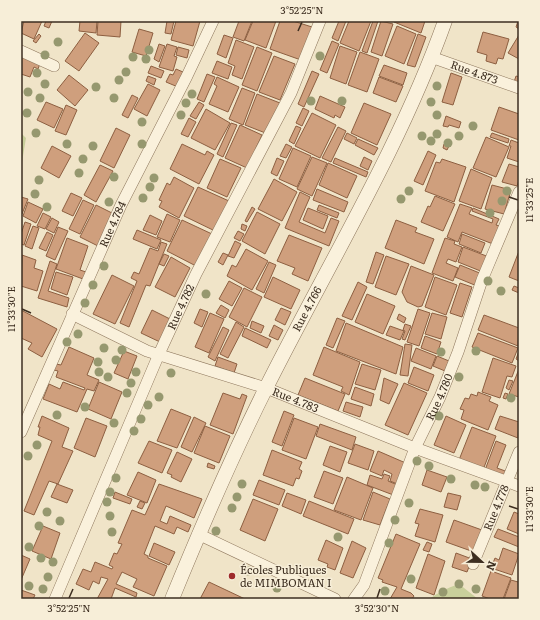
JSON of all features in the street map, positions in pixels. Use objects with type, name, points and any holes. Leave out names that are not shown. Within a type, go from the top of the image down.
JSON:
[{"type":"street","name":"Rue 4.784","points":[[21,432],[121,205],[187,76],[213,21]]},
{"type":"street","name":"Rue 4.782","points":[[55,599],[158,354],[196,274],[291,93],[320,21]]},
{"type":"street","name":"Rue 4.766","points":[[172,599],[198,534],[266,388],[382,168],[445,21]]},
{"type":"street","points":[[21,51],[54,66]]},
{"type":"street","name":"Rue 4.873","points":[[430,57],[519,88]]},
{"type":"street","name":"Rue 4.780","points":[[354,599],[364,585],[415,448],[440,397],[456,358],[482,280],[519,192]]},
{"type":"street","name":"Rue 4.783","points":[[72,314],[147,351],[266,388],[415,448],[519,486]]},
{"type":"street","name":"Rue 4.778","points":[[473,564],[519,452]]},
{"type":"street","points":[[198,534],[335,599]]},
{"type":"green space","points":[[21,133],[26,138],[21,168]]},
{"type":"green space","points":[[459,584],[478,599],[430,599],[444,590]]},
{"type":"building","points":[[24,21],[42,21],[34,39],[21,33]]},
{"type":"building","points":[[46,21],[52,21],[49,28],[44,26]]},
{"type":"building","points":[[80,21],[97,21],[96,33],[79,31]]},
{"type":"building","points":[[98,21],[121,21],[120,37],[97,35]]},
{"type":"building","points":[[167,21],[174,21],[171,34],[165,33]]},
{"type":"building","points":[[176,21],[200,21],[193,46],[171,40]]},
{"type":"building","points":[[239,21],[252,21],[244,41],[233,37]]},
{"type":"building","points":[[253,21],[276,21],[266,48],[245,40]]},
{"type":"building","points":[[280,21],[293,21],[312,27],[301,60],[270,49]]},
{"type":"building","points":[[339,21],[346,21],[338,41],[332,38]]},
{"type":"building","points":[[349,21],[371,21],[359,51],[340,43]]},
{"type":"building","points":[[373,21],[378,21],[367,53],[362,51]]},
{"type":"building","points":[[381,21],[393,24],[382,56],[371,52]]},
{"type":"building","points":[[425,21],[421,33],[394,22]]},
{"type":"building","points":[[519,21],[519,29],[516,27]]},
{"type":"building","points":[[397,26],[416,34],[404,64],[385,56]]},
{"type":"building","points":[[139,29],[153,33],[146,56],[132,52]]},
{"type":"building","points":[[483,32],[509,39],[503,59],[498,58],[496,64],[486,61],[487,55],[477,52]]},
{"type":"building","points":[[85,33],[99,43],[79,71],[65,61]]},
{"type":"building","points":[[39,34],[41,36],[36,43],[33,41]]},
{"type":"building","points":[[418,34],[426,37],[415,67],[407,65]]},
{"type":"building","points":[[224,35],[233,38],[226,58],[217,54]]},
{"type":"building","points":[[519,35],[519,59],[508,53]]},
{"type":"building","points":[[236,40],[254,47],[242,79],[232,75],[235,66],[228,63]]},
{"type":"building","points":[[332,41],[339,44],[327,73],[320,70]]},
{"type":"building","points":[[159,44],[165,46],[159,62],[154,59]]},
{"type":"building","points":[[167,44],[177,47],[174,56],[177,57],[173,71],[159,67]]},
{"type":"building","points":[[340,46],[357,52],[346,84],[330,78]]},
{"type":"building","points":[[178,47],[189,50],[187,58],[176,55]]},
{"type":"building","points":[[257,47],[272,53],[257,91],[242,85]]},
{"type":"building","points":[[360,52],[379,59],[367,92],[348,85]]},
{"type":"building","points":[[21,54],[41,61],[38,69],[34,67],[30,77],[21,74]]},
{"type":"building","points":[[274,56],[295,64],[280,100],[259,92]]},
{"type":"building","points":[[217,61],[232,67],[228,79],[212,73]]},
{"type":"building","points":[[384,65],[407,73],[403,85],[379,76]]},
{"type":"building","points":[[151,66],[164,71],[161,78],[148,73]]},
{"type":"building","points":[[176,69],[183,72],[178,87],[166,82],[170,74],[173,75]]},
{"type":"building","points":[[312,71],[319,74],[304,107],[298,104]]},
{"type":"building","points":[[451,73],[462,77],[453,105],[442,102]]},
{"type":"building","points":[[207,74],[215,77],[204,102],[197,99]]},
{"type":"building","points":[[69,75],[88,90],[75,106],[57,90]]},
{"type":"building","points":[[148,76],[156,79],[154,85],[146,81]]},
{"type":"building","points":[[516,76],[519,77],[519,84],[514,82]]},
{"type":"building","points":[[217,77],[239,87],[228,112],[209,104],[217,86],[214,84]]},
{"type":"building","points":[[379,77],[403,86],[396,102],[373,93]]},
{"type":"building","points":[[148,84],[160,90],[147,116],[134,109]]},
{"type":"building","points":[[242,88],[255,93],[243,125],[229,119]]},
{"type":"building","points":[[257,94],[280,103],[268,134],[245,125]]},
{"type":"building","points":[[132,95],[138,98],[128,118],[122,115]]},
{"type":"building","points":[[320,96],[345,107],[340,118],[335,115],[334,118],[315,109]]},
{"type":"building","points":[[46,102],[63,109],[54,128],[37,120]]},
{"type":"building","points":[[199,102],[204,105],[196,119],[190,116]]},
{"type":"building","points":[[364,103],[391,114],[377,145],[351,133]]},
{"type":"building","points":[[66,105],[77,110],[66,135],[55,131]]},
{"type":"building","points":[[499,107],[519,114],[519,140],[491,130]]},
{"type":"building","points":[[303,108],[309,111],[302,126],[296,123]]},
{"type":"building","points":[[206,109],[230,123],[215,150],[191,138]]},
{"type":"building","points":[[312,113],[336,125],[320,158],[295,146]]},
{"type":"building","points":[[446,116],[461,122],[459,128],[449,125],[448,127],[443,126]]},
{"type":"building","points":[[189,118],[196,122],[188,137],[181,134]]},
{"type":"building","points":[[231,123],[237,125],[223,157],[217,154]]},
{"type":"building","points":[[240,125],[262,135],[247,168],[225,158]]},
{"type":"building","points":[[296,126],[301,128],[294,144],[289,141]]},
{"type":"building","points":[[338,127],[346,131],[331,162],[322,158]]},
{"type":"building","points":[[116,128],[130,135],[114,168],[100,161]]},
{"type":"building","points":[[347,133],[357,138],[354,144],[344,139]]},
{"type":"building","points":[[492,133],[509,139],[508,143],[490,137]]},
{"type":"building","points":[[486,137],[509,147],[496,177],[473,168]]},
{"type":"building","points":[[358,139],[378,148],[374,155],[355,145]]},
{"type":"building","points":[[511,140],[519,143],[519,162],[507,158],[511,146],[509,146]]},
{"type":"building","points":[[182,144],[205,155],[207,151],[214,155],[199,184],[170,169]]},
{"type":"building","points":[[286,144],[292,147],[286,158],[280,156]]},
{"type":"building","points":[[444,144],[449,146],[447,150],[443,148]]},
{"type":"building","points":[[52,146],[71,156],[59,178],[41,168]]},
{"type":"building","points":[[293,148],[311,156],[297,187],[279,179]]},
{"type":"building","points":[[428,151],[436,155],[423,185],[414,181]]},
{"type":"building","points":[[312,157],[327,163],[312,196],[297,189]]},
{"type":"building","points":[[364,157],[372,161],[368,170],[360,166]]},
{"type":"building","points":[[277,158],[284,161],[277,176],[271,173]]},
{"type":"building","points":[[335,158],[368,172],[366,177],[333,163]]},
{"type":"building","points":[[220,159],[241,168],[227,197],[207,188]]},
{"type":"building","points":[[442,159],[466,167],[454,202],[425,191],[436,162],[440,163]]},
{"type":"building","points":[[328,163],[357,176],[347,198],[319,185]]},
{"type":"building","points":[[509,164],[519,167],[519,180],[517,186],[502,182]]},
{"type":"building","points":[[100,165],[113,171],[96,202],[84,195]]},
{"type":"building","points":[[471,169],[492,178],[481,209],[459,201]]},
{"type":"building","points":[[174,177],[194,188],[179,218],[159,207],[162,201],[159,200],[167,183],[170,185]]},
{"type":"building","points":[[274,179],[297,192],[282,221],[258,209]]},
{"type":"building","points":[[492,185],[511,190],[504,214],[485,209]]},
{"type":"building","points":[[198,187],[229,201],[215,231],[184,216]]},
{"type":"building","points":[[317,189],[348,202],[344,212],[313,200]]},
{"type":"building","points":[[300,192],[310,197],[299,222],[325,233],[331,218],[339,221],[329,246],[285,228]]},
{"type":"building","points":[[71,193],[82,198],[73,216],[62,211]]},
{"type":"building","points":[[435,196],[455,204],[443,231],[421,222],[428,206],[430,207]]},
{"type":"building","points":[[21,197],[28,199],[22,214],[21,214]]},
{"type":"building","points":[[83,200],[94,205],[80,234],[69,229]]},
{"type":"building","points":[[28,202],[43,209],[36,223],[23,216]]},
{"type":"building","points":[[460,204],[472,208],[469,214],[492,223],[493,219],[472,211],[473,208],[499,219],[496,225],[500,226],[493,244],[462,232],[458,242],[447,237]]},
{"type":"building","points":[[96,205],[114,214],[98,246],[80,237]]},
{"type":"building","points":[[319,205],[339,213],[337,218],[317,210]]},
{"type":"building","points":[[252,207],[255,209],[247,222],[245,221]]},
{"type":"building","points":[[308,208],[328,216],[323,229],[303,220]]},
{"type":"building","points":[[257,212],[280,224],[265,254],[242,241]]},
{"type":"building","points":[[43,213],[51,217],[45,229],[37,226]]},
{"type":"building","points":[[167,214],[180,220],[170,242],[157,237]]},
{"type":"building","points":[[150,215],[162,221],[156,235],[143,230]]},
{"type":"building","points":[[52,218],[59,222],[54,233],[46,229]]},
{"type":"building","points":[[182,220],[212,234],[196,266],[167,251]]},
{"type":"building","points":[[396,220],[417,228],[415,232],[434,239],[424,264],[385,248]]},
{"type":"building","points":[[25,222],[31,224],[24,245],[21,244],[21,234]]},
{"type":"building","points":[[242,224],[247,226],[245,231],[241,229]]},
{"type":"building","points":[[33,226],[39,228],[32,249],[25,246]]},
{"type":"building","points":[[58,227],[68,231],[55,260],[46,256]]},
{"type":"building","points":[[137,230],[161,240],[157,249],[133,239]]},
{"type":"building","points":[[238,231],[244,234],[240,241],[234,238]]},
{"type":"building","points":[[47,232],[53,235],[46,251],[39,248]]},
{"type":"building","points":[[462,234],[485,243],[481,253],[459,244]]},
{"type":"building","points":[[289,235],[322,248],[308,281],[292,274],[295,268],[277,261]]},
{"type":"building","points":[[67,238],[88,246],[80,270],[86,272],[83,279],[56,269]]},
{"type":"building","points":[[445,238],[455,241],[454,244],[462,247],[456,262],[448,259],[446,263],[458,268],[453,281],[432,273]]},
{"type":"building","points":[[235,241],[241,244],[234,258],[228,256]]},
{"type":"building","points":[[161,242],[167,244],[150,286],[146,285],[129,327],[120,323],[137,281],[131,278],[134,272],[139,274],[150,248],[158,251]]},
{"type":"building","points":[[463,247],[489,257],[483,272],[458,262]]},
{"type":"building","points":[[246,249],[268,261],[252,290],[227,276],[232,265],[236,267]]},
{"type":"building","points":[[519,251],[519,281],[509,277]]},
{"type":"building","points":[[376,252],[384,255],[373,284],[366,282]]},
{"type":"building","points":[[223,253],[228,255],[223,265],[218,262]]},
{"type":"building","points":[[164,254],[169,256],[164,266],[159,264]]},
{"type":"building","points":[[22,255],[36,260],[34,268],[43,271],[37,291],[21,286]]},
{"type":"building","points":[[386,256],[409,264],[396,295],[375,287]]},
{"type":"building","points":[[171,257],[190,268],[175,297],[155,287]]},
{"type":"building","points":[[50,261],[57,264],[48,291],[69,298],[67,307],[38,298]]},
{"type":"building","points":[[269,262],[276,265],[264,293],[256,289]]},
{"type":"building","points":[[460,265],[482,274],[477,286],[455,277]]},
{"type":"building","points":[[411,266],[434,275],[422,306],[418,307],[407,302],[402,292]]},
{"type":"building","points":[[56,272],[73,277],[67,295],[51,289]]},
{"type":"building","points":[[112,275],[134,286],[115,324],[93,314]]},
{"type":"building","points":[[273,277],[300,290],[291,309],[264,297]]},
{"type":"building","points":[[435,277],[457,285],[446,315],[425,307]]},
{"type":"building","points":[[229,281],[242,288],[232,306],[219,299]]},
{"type":"building","points":[[358,282],[367,287],[352,320],[342,316]]},
{"type":"building","points":[[460,283],[472,287],[462,317],[450,313]]},
{"type":"building","points":[[514,286],[519,288],[519,293],[512,290]]},
{"type":"building","points":[[244,288],[262,297],[247,327],[229,317]]},
{"type":"building","points":[[367,294],[395,306],[383,334],[355,322]]},
{"type":"building","points":[[221,305],[229,310],[225,318],[216,313]]},
{"type":"building","points":[[281,308],[291,312],[285,325],[275,320]]},
{"type":"building","points":[[200,309],[208,312],[202,327],[194,323]]},
{"type":"building","points":[[418,309],[430,313],[419,346],[407,342]]},
{"type":"building","points":[[21,310],[57,329],[42,357],[28,349],[32,343],[21,338]]},
{"type":"building","points":[[152,310],[170,319],[160,342],[141,333]]},
{"type":"building","points":[[210,313],[224,319],[209,353],[195,347]]},
{"type":"building","points":[[432,313],[447,317],[441,339],[425,334]]},
{"type":"building","points":[[399,314],[406,318],[404,323],[397,319]]},
{"type":"building","points":[[484,315],[519,328],[518,346],[478,330]]},
{"type":"building","points":[[337,318],[345,321],[333,348],[326,345]]},
{"type":"building","points":[[252,321],[264,326],[261,333],[250,328]]},
{"type":"building","points":[[236,322],[244,327],[228,358],[220,354]]},
{"type":"building","points":[[346,323],[403,347],[396,374],[336,351]]},
{"type":"building","points":[[405,324],[411,326],[405,340],[402,339],[405,331],[403,330]]},
{"type":"building","points":[[274,325],[283,330],[278,340],[269,336]]},
{"type":"building","points":[[390,326],[404,331],[400,340],[386,335]]},
{"type":"building","points":[[223,327],[229,330],[215,361],[208,357]]},
{"type":"building","points":[[245,328],[271,340],[267,348],[242,336]]},
{"type":"building","points":[[478,333],[518,348],[512,363],[472,347]]},
{"type":"building","points":[[425,336],[441,342],[437,354],[421,348]]},
{"type":"building","points":[[405,344],[412,345],[408,376],[400,375]]},
{"type":"building","points":[[69,347],[94,358],[87,375],[99,380],[94,391],[87,389],[77,412],[43,399],[49,384],[60,389],[63,382],[84,390],[85,388],[56,377],[58,371],[54,370],[56,364],[61,365]]},
{"type":"building","points":[[324,347],[360,362],[349,395],[341,391],[343,387],[313,375]]},
{"type":"building","points":[[416,348],[436,356],[431,369],[411,361]]},
{"type":"building","points":[[124,351],[137,356],[128,379],[114,373]]},
{"type":"building","points":[[519,351],[519,361],[516,359]]},
{"type":"building","points":[[437,356],[449,361],[445,371],[433,366]]},
{"type":"building","points":[[218,357],[237,364],[234,373],[215,366]]},
{"type":"building","points":[[493,358],[516,366],[512,377],[507,376],[500,398],[482,392]]},
{"type":"building","points":[[362,364],[381,370],[375,390],[355,384]]},
{"type":"building","points":[[414,367],[434,375],[428,391],[408,383]]},
{"type":"building","points":[[519,369],[519,397],[509,394]]},
{"type":"building","points":[[305,378],[345,394],[338,411],[298,395]]},
{"type":"building","points":[[384,378],[398,384],[389,404],[380,400]]},
{"type":"building","points":[[509,380],[513,381],[509,390],[506,388]]},
{"type":"building","points":[[99,382],[122,392],[111,419],[88,409]]},
{"type":"building","points":[[404,383],[427,393],[408,435],[385,425]]},
{"type":"building","points":[[355,387],[374,394],[371,406],[351,399]]},
{"type":"building","points":[[478,392],[491,397],[489,401],[498,405],[488,430],[461,419],[464,410],[460,409],[465,398],[469,399],[471,394],[477,396]]},
{"type":"building","points":[[223,393],[240,399],[242,394],[247,396],[233,434],[210,425]]},
{"type":"building","points":[[505,393],[508,394],[506,399],[503,398]]},
{"type":"building","points":[[346,402],[363,407],[360,417],[343,411]]},
{"type":"building","points":[[171,409],[191,417],[177,448],[157,441]]},
{"type":"building","points":[[284,411],[294,415],[282,446],[272,442]]},
{"type":"building","points":[[42,416],[69,428],[62,447],[73,451],[58,484],[49,481],[34,515],[24,511],[52,441],[38,435],[40,427],[38,427]]},
{"type":"building","points":[[446,416],[466,425],[454,453],[434,445]]},
{"type":"building","points":[[500,416],[519,422],[518,438],[495,429]]},
{"type":"building","points":[[194,417],[206,423],[192,452],[181,447]]},
{"type":"building","points":[[86,418],[107,426],[95,457],[74,448]]},
{"type":"building","points":[[294,418],[318,427],[306,459],[282,450]]},
{"type":"building","points":[[320,424],[356,437],[352,450],[316,436]]},
{"type":"building","points":[[205,426],[230,436],[219,463],[194,453]]},
{"type":"building","points":[[472,427],[496,436],[483,470],[459,460]]},
{"type":"building","points":[[149,441],[172,450],[162,473],[138,463]]},
{"type":"building","points":[[496,441],[506,445],[497,468],[508,472],[506,478],[485,470]]},
{"type":"building","points":[[355,444],[374,451],[368,470],[348,463]]},
{"type":"building","points":[[330,446],[347,452],[340,472],[323,465]]},
{"type":"building","points":[[272,450],[302,462],[299,469],[302,471],[299,479],[296,478],[293,486],[263,475]]},
{"type":"building","points":[[378,451],[408,464],[400,485],[390,481],[392,474],[384,470],[382,476],[370,471]]},
{"type":"building","points":[[177,452],[192,459],[181,482],[171,477],[172,475],[167,473]]},
{"type":"building","points":[[208,463],[215,466],[214,469],[207,467]]},
{"type":"building","points":[[427,470],[447,477],[441,492],[422,485]]},
{"type":"building","points":[[324,471],[343,478],[333,504],[314,497]]},
{"type":"building","points":[[138,472],[156,480],[147,503],[127,495]]},
{"type":"building","points":[[384,474],[390,476],[388,481],[400,486],[396,496],[367,485],[370,475],[382,479]]},
{"type":"building","points":[[347,477],[373,488],[361,520],[334,510]]},
{"type":"building","points":[[259,480],[285,490],[279,505],[253,495]]},
{"type":"building","points":[[57,484],[73,490],[67,503],[51,497]]},
{"type":"building","points":[[159,484],[202,499],[194,518],[166,506],[160,521],[167,524],[170,516],[191,525],[188,532],[177,527],[174,534],[155,526],[144,554],[148,556],[148,558],[167,566],[154,596],[133,587],[137,579],[122,572],[116,584],[137,593],[136,597],[115,588],[111,599],[97,599],[108,579],[101,577],[99,584],[93,581],[89,590],[76,584],[83,569],[91,572],[95,562],[112,569],[113,567],[109,565],[114,553],[117,554],[122,544],[118,543],[132,510],[145,515]]},
{"type":"building","points":[[115,492],[132,499],[130,504],[113,498]]},
{"type":"building","points":[[373,492],[390,499],[380,525],[363,520]]},
{"type":"building","points":[[287,493],[306,500],[301,514],[282,506]]},
{"type":"building","points":[[448,493],[461,496],[457,510],[444,507]]},
{"type":"building","points":[[253,499],[278,509],[265,541],[240,530]]},
{"type":"building","points":[[140,501],[145,503],[142,509],[137,507]]},
{"type":"building","points":[[309,501],[354,519],[348,534],[303,516]]},
{"type":"building","points":[[420,509],[443,515],[435,542],[415,536],[419,524],[415,523]]},
{"type":"building","points":[[514,512],[519,514],[519,534],[507,529]]},
{"type":"building","points":[[454,520],[482,530],[474,552],[446,542]]},
{"type":"building","points":[[43,526],[60,533],[51,559],[32,551]]},
{"type":"building","points":[[498,529],[519,537],[519,547],[494,537]]},
{"type":"building","points":[[396,534],[420,544],[401,589],[411,593],[414,596],[412,599],[390,599],[397,587],[382,582],[383,580],[378,578]]},
{"type":"building","points":[[326,540],[343,548],[335,570],[327,567],[328,564],[318,560]]},
{"type":"building","points":[[352,541],[366,548],[353,578],[340,573]]},
{"type":"building","points":[[427,542],[432,544],[429,552],[423,550]]},
{"type":"building","points":[[154,543],[175,552],[169,565],[149,556]]},
{"type":"building","points":[[503,548],[519,554],[512,575],[491,568],[495,558],[499,560]]},
{"type":"building","points":[[456,553],[472,559],[467,572],[452,567]]},
{"type":"building","points":[[428,554],[445,561],[434,595],[416,588]]},
{"type":"building","points":[[21,555],[30,559],[21,580]]},
{"type":"building","points":[[491,571],[511,578],[503,599],[490,599],[482,596]]},
{"type":"building","points":[[511,580],[518,582],[519,580],[519,599],[504,599]]},
{"type":"building","points":[[209,582],[245,599],[200,599]]},
{"type":"building","points":[[21,590],[35,595],[33,599],[21,599]]},
{"type":"place","name":"Écoles Publiques de MIMBOMAN I","points":[[232,576]]}]
